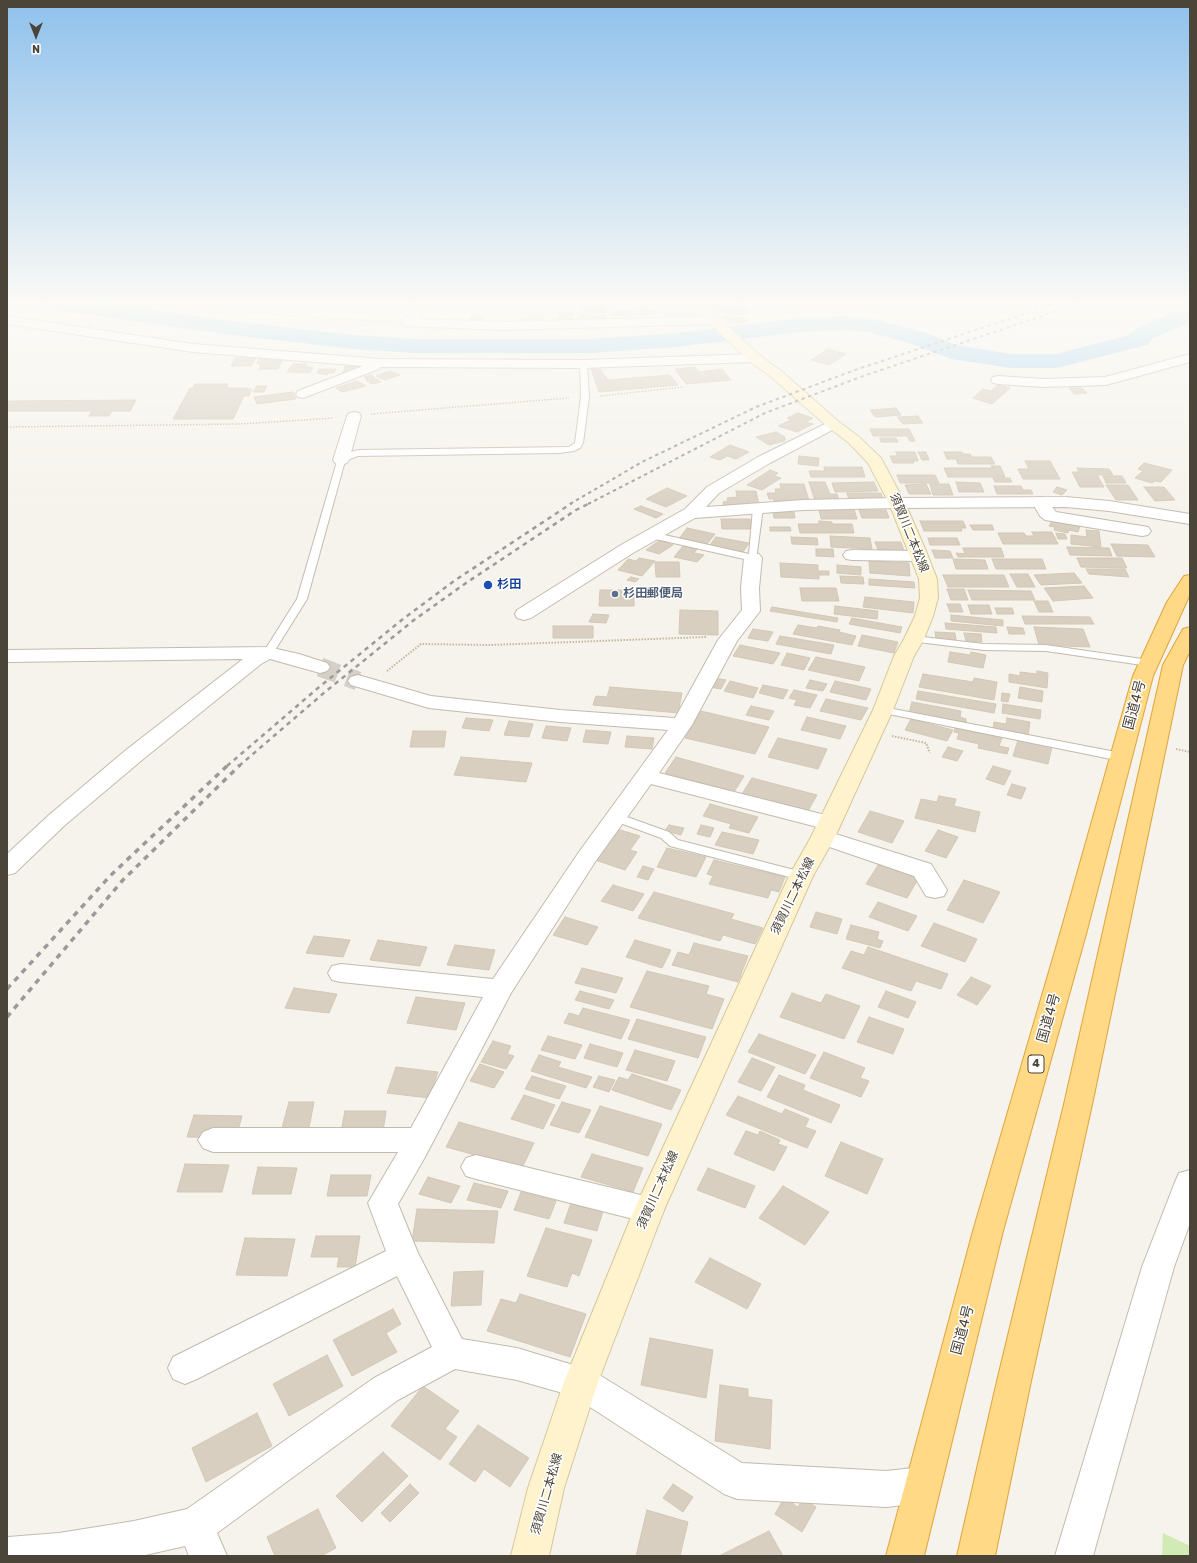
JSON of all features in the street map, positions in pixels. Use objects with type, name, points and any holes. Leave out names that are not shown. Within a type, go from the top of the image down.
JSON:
[{"type":"highway","name":"国道4号","points":[[905,1556],[988,1231],[1073,934],[1143,676],[1176,602],[1190,580]]},
{"type":"highway","points":[[976,1556],[1079,1100],[1173,665],[1190,633]]},
{"type":"main road","name":"須賀川二本松線","points":[[530,1556],[546,1488],[581,1382],[649,1210],[801,876],[826,830],[883,710],[904,656],[914,639],[924,616],[929,598],[928,580],[897,503],[875,461],[854,440],[833,424],[801,394],[778,376]]},
{"type":"street","points":[[303,394],[348,376]]},
{"type":"street","points":[[998,380],[1074,383],[1106,380],[1122,376]]},
{"type":"street","points":[[341,460],[354,416]]},
{"type":"street","points":[[524,614],[578,579],[691,512],[713,490],[778,452],[833,424]]},
{"type":"street","points":[[1040,502],[1046,512],[1051,516],[1142,531]]},
{"type":"street","points":[[691,512],[855,503],[1066,502],[1109,506],[1190,519]]},
{"type":"street","points":[[852,555],[918,556]]},
{"type":"street","points":[[452,1353],[404,1258],[383,1203],[419,1140],[500,989],[587,857],[682,725],[728,640],[751,611],[750,588],[753,558]]},
{"type":"street","points":[[7,656],[268,652],[320,667]]},
{"type":"street","points":[[7,867],[57,820],[134,755],[254,660],[268,652]]},
{"type":"street","points":[[364,682],[429,702],[560,716],[682,725]]},
{"type":"street","points":[[645,776],[826,830],[923,870],[934,890]]},
{"type":"street","points":[[341,973],[500,989]]},
{"type":"street","points":[[213,1140],[419,1140]]},
{"type":"street","points":[[476,1167],[649,1210]]},
{"type":"street","points":[[1074,1556],[1158,1267],[1190,1182]]},
{"type":"street","points":[[185,1368],[404,1258]]},
{"type":"street","points":[[8,1556],[59,1552],[134,1540],[202,1541],[386,1389],[452,1353],[517,1364],[581,1382],[737,1480],[886,1489],[922,1485]]},
{"type":"lane","points":[[268,652],[302,599],[341,460],[347,456],[358,453],[559,450],[571,448],[579,443],[585,398],[584,376]]},
{"type":"lane","points":[[651,535],[753,558],[758,508]]},
{"type":"lane","points":[[914,639],[984,646],[1046,648],[1148,663]]},
{"type":"lane","points":[[883,710],[1121,757]]},
{"type":"lane","points":[[616,816],[665,835],[674,843],[801,876]]},
{"type":"path","points":[[364,682],[420,644],[490,646],[697,637],[728,640]]},
{"type":"path","points":[[872,732],[926,743],[930,753]]},
{"type":"green space","points":[[1163,1533],[1190,1546],[1190,1556],[1162,1556]]},
{"type":"building","points":[[372,376],[381,382],[371,384],[364,377]]},
{"type":"building","points":[[376,376],[397,376],[385,380]]},
{"type":"building","points":[[593,376],[605,376],[608,380],[671,376],[678,385],[599,392]]},
{"type":"building","points":[[680,376],[728,376],[731,380],[686,384]]},
{"type":"building","points":[[357,381],[366,386],[342,392],[336,388]]},
{"type":"building","points":[[195,384],[228,384],[226,388],[252,389],[249,396],[244,396],[233,419],[173,419],[190,388],[193,388]]},
{"type":"building","points":[[998,385],[1010,388],[992,404],[973,398],[983,389],[991,391]]},
{"type":"building","points":[[257,386],[267,386],[264,392],[253,392]]},
{"type":"building","points":[[1069,388],[1082,388],[1087,393],[1074,394]]},
{"type":"building","points":[[293,392],[296,399],[257,404],[254,397]]},
{"type":"building","points":[[136,400],[130,411],[112,411],[109,416],[89,416],[92,411],[7,411],[7,401]]},
{"type":"building","points":[[896,408],[901,415],[875,417],[870,410]]},
{"type":"building","points":[[798,413],[813,418],[806,422],[813,424],[797,432],[778,426],[791,420],[787,418]]},
{"type":"building","points":[[918,416],[923,423],[903,424],[897,417]]},
{"type":"building","points":[[870,429],[909,429],[915,441],[910,441],[907,436],[873,436]]},
{"type":"building","points":[[776,432],[785,437],[783,437],[786,439],[783,440],[785,441],[769,445],[756,437]]},
{"type":"building","points":[[880,438],[896,438],[898,442],[881,442]]},
{"type":"building","points":[[730,445],[749,452],[736,459],[727,456],[720,460],[710,457]]},
{"type":"building","points":[[896,452],[915,452],[918,461],[913,461],[914,463],[893,463],[890,456],[897,456]]},
{"type":"building","points":[[918,452],[926,452],[929,460],[922,460]]},
{"type":"building","points":[[944,452],[962,452],[963,454],[970,454],[972,457],[991,457],[995,464],[958,464],[956,459],[947,459]]},
{"type":"building","points":[[799,456],[819,458],[818,466],[798,464]]},
{"type":"building","points":[[1025,461],[1050,461],[1060,479],[1023,479],[1018,469],[1029,469]]},
{"type":"building","points":[[1144,463],[1172,470],[1161,482],[1155,481],[1152,483],[1135,478],[1143,471],[1138,469]]},
{"type":"building","points":[[991,466],[1000,466],[1005,477],[948,477],[944,468],[993,468]]},
{"type":"building","points":[[824,467],[862,467],[865,477],[811,477],[809,471],[825,471]]},
{"type":"building","points":[[1077,468],[1109,469],[1113,475],[1097,475],[1104,487],[1080,487],[1072,472],[1079,472]]},
{"type":"building","points":[[770,470],[778,473],[774,476],[781,478],[762,490],[747,485]]},
{"type":"building","points":[[897,475],[935,475],[939,483],[900,483]]},
{"type":"building","points":[[1103,476],[1122,476],[1126,483],[1106,483]]},
{"type":"building","points":[[993,478],[1010,478],[1012,482],[995,482]]},
{"type":"building","points":[[809,482],[825,482],[830,494],[837,494],[839,500],[815,501]]},
{"type":"building","points":[[874,482],[878,491],[835,492],[832,483]]},
{"type":"building","points":[[956,482],[980,483],[984,492],[959,492]]},
{"type":"building","points":[[780,484],[804,484],[809,501],[774,501],[774,499],[769,499],[767,493],[776,493],[775,489],[781,489]]},
{"type":"building","points":[[926,484],[931,494],[909,494],[905,485]]},
{"type":"building","points":[[930,484],[949,484],[953,495],[933,495]]},
{"type":"building","points":[[1106,485],[1128,485],[1138,500],[1116,500]]},
{"type":"building","points":[[994,486],[1021,486],[1023,490],[1031,490],[1033,494],[997,494]]},
{"type":"building","points":[[1057,487],[1067,490],[1062,495],[1053,492]]},
{"type":"building","points":[[1144,487],[1164,487],[1175,500],[1155,501]]},
{"type":"building","points":[[667,488],[687,496],[666,507],[646,499]]},
{"type":"building","points":[[736,491],[756,491],[759,505],[724,505],[723,502],[728,501],[727,498],[737,497]]},
{"type":"building","points":[[847,493],[881,493],[883,499],[849,500]]},
{"type":"building","points":[[641,506],[663,514],[656,518],[634,509]]},
{"type":"building","points":[[819,509],[854,509],[857,519],[821,519]]},
{"type":"building","points":[[859,510],[886,510],[889,518],[862,518]]},
{"type":"building","points":[[773,512],[794,512],[795,518],[774,518]]},
{"type":"building","points":[[721,519],[750,519],[751,529],[722,529]]},
{"type":"building","points":[[819,521],[832,522],[832,524],[852,524],[854,533],[800,533],[798,524],[819,524]]},
{"type":"building","points":[[920,521],[963,521],[966,528],[961,528],[962,531],[924,531]]},
{"type":"building","points":[[1052,521],[1080,526],[1078,532],[1069,530],[1068,533],[1054,530],[1055,527],[1049,526]]},
{"type":"building","points":[[970,525],[992,525],[994,530],[973,530]]},
{"type":"building","points":[[770,527],[790,527],[791,531],[770,531]]},
{"type":"building","points":[[687,528],[715,534],[707,544],[679,539]]},
{"type":"building","points":[[1086,530],[1099,531],[1101,547],[1071,544],[1071,535],[1087,537]]},
{"type":"building","points":[[1032,532],[1052,532],[1058,544],[1003,544],[998,533],[1024,533],[1026,536],[1034,536]]},
{"type":"building","points":[[1056,533],[1065,534],[1067,539],[1058,539]]},
{"type":"building","points":[[830,536],[870,538],[872,549],[831,547]]},
{"type":"building","points":[[716,537],[749,543],[743,552],[709,546]]},
{"type":"building","points":[[791,537],[817,538],[818,545],[792,544]]},
{"type":"building","points":[[928,538],[957,538],[960,545],[930,545]]},
{"type":"building","points":[[660,540],[673,545],[659,554],[646,550]]},
{"type":"building","points":[[875,542],[901,542],[904,551],[878,550]]},
{"type":"building","points":[[1111,544],[1148,545],[1155,557],[1117,556]]},
{"type":"building","points":[[683,546],[697,549],[694,553],[704,555],[697,562],[674,557]]},
{"type":"building","points":[[1067,547],[1109,548],[1112,556],[1070,555]]},
{"type":"building","points":[[963,548],[1001,548],[1004,557],[958,557],[956,553],[965,554]]},
{"type":"building","points":[[816,549],[833,549],[834,557],[816,556]]},
{"type":"building","points":[[932,550],[950,551],[953,558],[935,558]]},
{"type":"building","points":[[639,558],[655,561],[642,576],[618,570],[628,559],[636,561]]},
{"type":"building","points":[[1077,558],[1122,558],[1127,568],[1081,567]]},
{"type":"building","points":[[953,559],[985,560],[988,569],[956,569]]},
{"type":"building","points":[[992,559],[1042,559],[1046,569],[996,569]]},
{"type":"building","points":[[869,561],[909,563],[910,576],[870,573]]},
{"type":"building","points":[[655,562],[679,562],[680,577],[656,577]]},
{"type":"building","points":[[780,563],[818,565],[818,571],[829,571],[829,575],[819,575],[819,579],[781,577]]},
{"type":"building","points":[[837,565],[861,567],[861,575],[837,573]]},
{"type":"building","points":[[1086,569],[1125,569],[1129,577],[1089,574]]},
{"type":"building","points":[[1074,573],[1082,583],[1041,585],[1034,575]]},
{"type":"building","points":[[1010,574],[1028,574],[1035,587],[1017,587]]},
{"type":"building","points":[[943,575],[1004,575],[1009,587],[948,587]]},
{"type":"building","points":[[840,576],[863,577],[864,584],[841,583]]},
{"type":"building","points":[[631,577],[639,579],[635,582],[627,580]]},
{"type":"building","points":[[869,579],[914,582],[915,588],[869,585]]},
{"type":"building","points":[[1084,586],[1093,598],[1053,601],[1044,588]]},
{"type":"building","points":[[800,588],[836,588],[839,601],[802,601]]},
{"type":"building","points":[[947,589],[964,589],[968,600],[951,600]]},
{"type":"building","points":[[600,590],[634,590],[634,606],[599,606]]},
{"type":"building","points":[[968,590],[1031,591],[1035,600],[972,600]]},
{"type":"building","points":[[865,597],[914,602],[913,613],[863,607]]},
{"type":"building","points":[[1034,601],[1048,601],[1053,612],[1039,612]]},
{"type":"building","points":[[947,604],[960,604],[963,612],[950,612]]},
{"type":"building","points":[[968,605],[989,605],[992,614],[971,614]]},
{"type":"building","points":[[835,606],[878,611],[877,619],[834,614]]},
{"type":"building","points":[[772,607],[838,618],[837,622],[770,611]]},
{"type":"building","points":[[995,608],[1012,608],[1014,614],[997,614]]},
{"type":"building","points":[[680,610],[718,611],[718,635],[679,634]]},
{"type":"building","points":[[593,614],[609,615],[606,623],[589,622]]},
{"type":"building","points":[[951,615],[1003,620],[1003,626],[951,621]]},
{"type":"building","points":[[1022,616],[1090,617],[1094,624],[1025,624]]},
{"type":"building","points":[[852,618],[902,627],[900,633],[849,624]]},
{"type":"building","points":[[945,623],[996,627],[997,633],[946,629]]},
{"type":"building","points":[[798,625],[817,628],[818,626],[840,630],[839,632],[856,636],[852,645],[793,634]]},
{"type":"building","points":[[553,626],[593,626],[593,638],[553,638]]},
{"type":"building","points":[[1007,627],[1023,628],[1025,634],[1009,634]]},
{"type":"building","points":[[1034,627],[1083,629],[1090,647],[1039,645]]},
{"type":"building","points":[[753,629],[773,632],[768,641],[748,638]]},
{"type":"building","points":[[935,632],[955,633],[956,640],[936,638]]},
{"type":"building","points":[[964,633],[981,634],[982,642],[966,641]]},
{"type":"building","points":[[862,635],[898,642],[894,653],[858,646]]},
{"type":"building","points":[[780,636],[834,645],[831,654],[776,644]]},
{"type":"building","points":[[740,645],[780,653],[773,664],[733,656]]},
{"type":"building","points":[[950,652],[970,655],[971,652],[986,655],[983,668],[948,662]]},
{"type":"building","points":[[787,653],[810,658],[804,670],[781,665]]},
{"type":"building","points":[[816,657],[865,667],[859,681],[808,670]]},
{"type":"building","points":[[1037,671],[1048,673],[1047,688],[1009,682],[1009,674],[1020,676],[1020,672],[1037,674]]},
{"type":"building","points":[[923,674],[973,682],[974,678],[997,682],[994,700],[919,687]]},
{"type":"building","points":[[715,678],[726,680],[721,689],[710,687]]},
{"type":"building","points":[[810,680],[827,684],[823,691],[806,688]]},
{"type":"building","points":[[730,681],[758,688],[753,698],[724,691]]},
{"type":"building","points":[[835,681],[871,689],[866,700],[830,692]]},
{"type":"building","points":[[763,685],[788,690],[783,699],[759,693]]},
{"type":"building","points":[[610,687],[682,693],[678,713],[593,705],[596,696],[607,697]]},
{"type":"building","points":[[1020,687],[1043,691],[1042,702],[1018,698]]},
{"type":"building","points":[[794,690],[817,695],[810,708],[794,705],[797,700],[789,698]]},
{"type":"building","points":[[918,691],[996,704],[994,713],[916,699]]},
{"type":"building","points":[[1002,693],[1010,694],[1008,702],[1001,701]]},
{"type":"building","points":[[826,699],[868,708],[861,720],[820,711]]},
{"type":"building","points":[[912,702],[961,711],[960,717],[966,719],[966,723],[909,713]]},
{"type":"building","points":[[1003,704],[1041,710],[1040,719],[1002,713]]},
{"type":"building","points":[[751,706],[774,711],[769,720],[746,715]]},
{"type":"building","points":[[701,711],[769,727],[755,754],[685,738]]},
{"type":"building","points":[[807,717],[846,726],[840,739],[801,730]]},
{"type":"building","points":[[466,718],[493,720],[489,731],[462,728]]},
{"type":"building","points":[[1007,718],[1030,722],[1028,736],[993,729],[994,722],[1006,724]]},
{"type":"building","points":[[911,719],[953,730],[947,741],[905,730]]},
{"type":"building","points":[[509,721],[533,724],[529,737],[504,735]]},
{"type":"building","points":[[546,726],[571,728],[567,741],[542,738]]},
{"type":"building","points":[[955,728],[1002,738],[999,746],[1009,748],[1007,754],[978,748],[979,744],[957,739],[959,733],[954,732]]},
{"type":"building","points":[[586,730],[611,732],[608,744],[583,742]]},
{"type":"building","points":[[413,731],[446,731],[444,747],[410,747]]},
{"type":"building","points":[[627,736],[654,738],[652,749],[625,747]]},
{"type":"building","points":[[778,738],[827,749],[818,769],[768,757]]},
{"type":"building","points":[[1018,740],[1052,747],[1048,764],[1013,756]]},
{"type":"building","points":[[948,747],[963,751],[957,761],[942,757]]},
{"type":"building","points":[[461,757],[532,763],[526,782],[454,775]]},
{"type":"building","points":[[676,757],[744,776],[734,792],[665,773]]},
{"type":"building","points":[[993,766],[1011,771],[1004,785],[986,779]]},
{"type":"building","points":[[752,778],[817,795],[808,811],[742,794]]},
{"type":"building","points":[[1012,784],[1026,788],[1021,799],[1007,795]]},
{"type":"building","points":[[939,796],[956,799],[954,806],[980,812],[975,832],[915,818],[921,799],[937,802]]},
{"type":"building","points":[[710,804],[758,817],[749,833],[729,828],[731,824],[703,816]]},
{"type":"building","points":[[870,811],[904,821],[892,843],[858,832]]},
{"type":"building","points":[[669,825],[684,828],[681,835],[665,831]]},
{"type":"building","points":[[701,825],[714,828],[710,837],[697,834]]},
{"type":"building","points":[[617,829],[640,836],[630,850],[637,852],[625,870],[595,860]]},
{"type":"building","points":[[938,830],[958,837],[946,858],[925,851]]},
{"type":"building","points":[[722,832],[759,840],[753,854],[715,845]]},
{"type":"building","points":[[667,848],[706,857],[696,877],[657,867]]},
{"type":"building","points":[[714,860],[785,877],[779,892],[771,890],[768,898],[709,884],[713,876],[707,874]]},
{"type":"building","points":[[880,862],[920,876],[907,898],[866,884]]},
{"type":"building","points":[[643,866],[654,869],[648,880],[637,877]]},
{"type":"building","points":[[964,880],[1000,892],[983,923],[947,910]]},
{"type":"building","points":[[613,885],[644,894],[633,911],[601,901]]},
{"type":"building","points":[[654,892],[734,914],[731,919],[763,928],[755,944],[723,935],[720,941],[638,918]]},
{"type":"building","points":[[878,902],[917,916],[908,931],[869,917]]},
{"type":"building","points":[[816,912],[842,919],[837,934],[810,927]]},
{"type":"building","points":[[565,917],[598,927],[587,945],[553,935]]},
{"type":"building","points":[[934,923],[977,939],[965,962],[921,946]]},
{"type":"building","points":[[851,925],[879,932],[877,939],[883,941],[880,948],[846,939]]},
{"type":"building","points":[[314,936],[350,940],[343,957],[306,953]]},
{"type":"building","points":[[378,940],[427,947],[420,966],[370,960]]},
{"type":"building","points":[[635,940],[671,950],[662,968],[626,957]]},
{"type":"building","points":[[694,943],[748,956],[738,982],[672,965],[678,952],[689,955]]},
{"type":"building","points":[[455,945],[495,950],[489,970],[447,965]]},
{"type":"building","points":[[868,947],[948,974],[941,989],[916,981],[911,991],[842,968],[851,951],[864,955]]},
{"type":"building","points":[[582,968],[623,978],[616,993],[575,983]]},
{"type":"building","points":[[647,971],[709,986],[706,994],[724,999],[712,1029],[630,1007]]},
{"type":"building","points":[[971,977],[991,986],[977,1005],[957,995]]},
{"type":"building","points":[[294,988],[337,994],[329,1013],[285,1008]]},
{"type":"building","points":[[580,991],[614,1000],[609,1009],[575,1000]]},
{"type":"building","points":[[886,991],[916,1002],[908,1018],[878,1007]]},
{"type":"building","points":[[792,993],[821,1003],[826,994],[860,1006],[844,1039],[780,1017]]},
{"type":"building","points":[[416,997],[465,1003],[456,1030],[407,1023]]},
{"type":"building","points":[[583,1008],[630,1020],[621,1039],[564,1023],[569,1013],[579,1016]]},
{"type":"building","points":[[869,1017],[904,1029],[893,1054],[857,1042]]},
{"type":"building","points":[[637,1019],[706,1037],[698,1058],[628,1039]]},
{"type":"building","points":[[759,1034],[816,1055],[805,1074],[748,1052]]},
{"type":"building","points":[[548,1036],[582,1045],[575,1059],[541,1050]]},
{"type":"building","points":[[493,1041],[511,1046],[507,1054],[514,1056],[506,1069],[481,1062]]},
{"type":"building","points":[[590,1044],[623,1053],[617,1067],[584,1058]]},
{"type":"building","points":[[635,1050],[675,1061],[667,1081],[626,1070]]},
{"type":"building","points":[[824,1052],[865,1068],[860,1078],[869,1081],[861,1097],[810,1078]]},
{"type":"building","points":[[539,1055],[561,1062],[558,1067],[592,1077],[586,1088],[531,1071]]},
{"type":"building","points":[[752,1058],[775,1067],[761,1091],[738,1082]]},
{"type":"building","points":[[480,1064],[504,1072],[494,1088],[470,1081]]},
{"type":"building","points":[[396,1067],[438,1072],[429,1098],[387,1093]]},
{"type":"building","points":[[632,1074],[681,1090],[671,1110],[612,1090],[619,1077],[628,1080]]},
{"type":"building","points":[[779,1075],[805,1085],[803,1090],[840,1105],[831,1123],[767,1097]]},
{"type":"building","points":[[532,1076],[566,1086],[559,1099],[525,1089]]},
{"type":"building","points":[[599,1076],[615,1080],[609,1092],[593,1087]]},
{"type":"building","points":[[524,1095],[555,1105],[543,1129],[511,1119]]},
{"type":"building","points":[[738,1096],[782,1114],[785,1109],[809,1119],[805,1127],[816,1131],[807,1148],[726,1115]]},
{"type":"building","points":[[289,1102],[314,1102],[308,1133],[281,1132]]},
{"type":"building","points":[[562,1102],[591,1110],[579,1133],[550,1125]]},
{"type":"building","points":[[600,1106],[662,1124],[648,1156],[585,1137]]},
{"type":"building","points":[[345,1111],[386,1111],[383,1132],[341,1131]]},
{"type":"building","points":[[194,1115],[242,1116],[236,1138],[187,1137]]},
{"type":"building","points":[[459,1122],[534,1143],[522,1168],[446,1147]]},
{"type":"building","points":[[746,1131],[758,1135],[760,1131],[780,1140],[778,1144],[787,1147],[774,1171],[734,1154]]},
{"type":"building","points":[[841,1142],[883,1159],[867,1194],[825,1176]]},
{"type":"building","points":[[592,1154],[643,1168],[633,1192],[581,1177]]},
{"type":"building","points":[[185,1164],[229,1165],[222,1192],[177,1192]]},
{"type":"building","points":[[258,1167],[297,1168],[291,1194],[252,1194]]},
{"type":"building","points":[[708,1168],[755,1186],[745,1208],[697,1190]]},
{"type":"building","points":[[331,1175],[371,1175],[367,1196],[327,1196]]},
{"type":"building","points":[[428,1177],[460,1186],[451,1203],[419,1194]]},
{"type":"building","points":[[474,1183],[508,1191],[501,1208],[467,1200]]},
{"type":"building","points":[[783,1186],[829,1212],[805,1245],[759,1218]]},
{"type":"building","points":[[521,1192],[556,1201],[549,1219],[514,1210]]},
{"type":"building","points":[[571,1203],[603,1211],[597,1231],[564,1223]]},
{"type":"building","points":[[417,1209],[498,1211],[494,1243],[412,1241]]},
{"type":"building","points":[[546,1228],[592,1240],[579,1276],[572,1273],[567,1287],[527,1276]]},
{"type":"building","points":[[316,1236],[360,1236],[355,1267],[337,1267],[339,1257],[311,1257]]},
{"type":"building","points":[[245,1238],[295,1239],[287,1276],[236,1275]]},
{"type":"building","points":[[710,1258],[761,1284],[747,1309],[695,1282]]},
{"type":"building","points":[[483,1271],[481,1305],[451,1306],[454,1272]]},
{"type":"building","points":[[520,1294],[586,1314],[570,1357],[487,1331],[501,1299],[516,1303]]},
{"type":"building","points":[[393,1309],[401,1324],[386,1333],[397,1352],[352,1376],[333,1340]]},
{"type":"building","points":[[650,1338],[713,1350],[706,1398],[641,1385]]},
{"type":"building","points":[[327,1355],[343,1386],[289,1416],[273,1384]]},
{"type":"building","points":[[720,1385],[748,1389],[748,1397],[772,1400],[770,1449],[715,1441]]},
{"type":"building","points":[[423,1386],[459,1411],[445,1429],[457,1437],[440,1460],[391,1426]]},
{"type":"building","points":[[257,1413],[272,1446],[206,1482],[192,1448]]},
{"type":"building","points":[[478,1425],[529,1458],[510,1487],[484,1469],[475,1482],[449,1464]]},
{"type":"building","points":[[383,1452],[408,1476],[362,1522],[336,1496]]},
{"type":"building","points":[[410,1484],[419,1493],[390,1522],[381,1513]]},
{"type":"building","points":[[673,1484],[693,1497],[683,1512],[663,1498]]},
{"type":"building","points":[[784,1498],[798,1507],[803,1499],[816,1507],[802,1532],[775,1514]]},
{"type":"building","points":[[318,1509],[336,1548],[321,1556],[275,1556],[267,1537]]},
{"type":"building","points":[[647,1510],[688,1522],[680,1556],[636,1556]]},
{"type":"building","points":[[769,1531],[783,1556],[719,1556]]},
{"type":"tunnel","points":[[320,667],[358,681]]},
{"type":"railway","points":[[570,504],[642,462],[756,407],[839,376]]},
{"type":"railway","points":[[588,504],[765,413],[864,376]]},
{"type":"railway","points":[[227,766],[318,688],[403,619],[454,581],[572,503]]},
{"type":"railway","points":[[239,766],[325,692],[414,620],[466,583],[576,510],[588,504]]},
{"type":"railway","points":[[7,989],[111,875],[228,765]]},
{"type":"railway","points":[[7,1017],[122,881],[240,765]]},
{"type":"place","name":"杉田","points":[[488,585]]},
{"type":"place","name":"杉田郵便局","points":[[615,594]]}]
